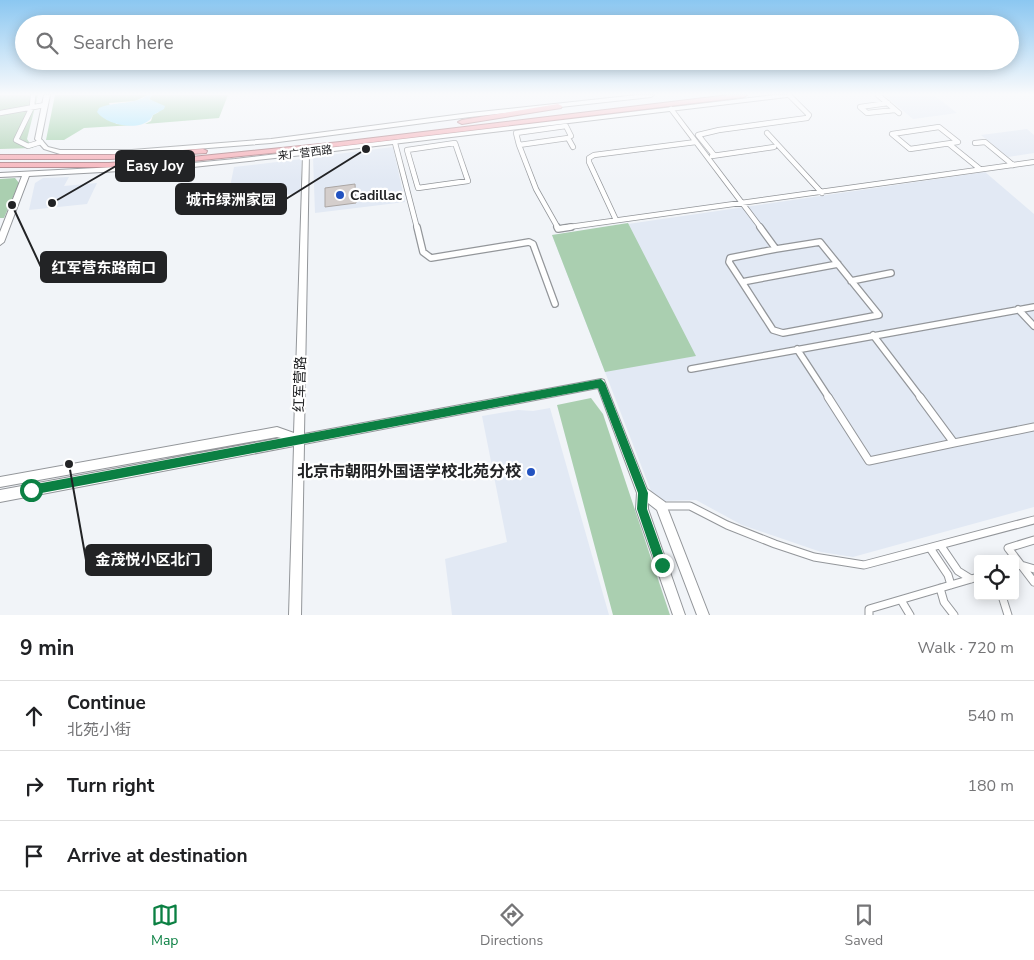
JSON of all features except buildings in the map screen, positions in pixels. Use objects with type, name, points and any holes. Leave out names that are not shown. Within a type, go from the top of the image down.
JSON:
[{"type":"highway","points":[[0,157],[60,159],[180,153],[258,147],[454,124]]},
{"type":"highway","points":[[0,165],[109,165],[182,160],[340,144],[507,124]]},
{"type":"highway","points":[[182,160],[235,161]]},
{"type":"street","points":[[24,124],[16,140],[28,146],[41,142]]},
{"type":"street","points":[[41,124],[38,139],[46,148],[60,152],[142,152],[271,141],[413,124]]},
{"type":"street","name":"来广营西路","points":[[0,175],[193,165],[394,143],[432,142],[567,124]]},
{"type":"street","points":[[683,124],[776,250]]},
{"type":"street","points":[[692,136],[765,124]]},
{"type":"street","points":[[572,147],[568,138],[571,136],[566,126],[544,127],[516,133],[536,189],[558,229],[1034,162]]},
{"type":"street","points":[[950,144],[958,142],[939,127],[892,134],[910,149],[950,144],[980,169]]},
{"type":"street","points":[[768,133],[822,193]]},
{"type":"street","points":[[698,134],[714,155]]},
{"type":"street","points":[[520,145],[568,138]]},
{"type":"street","points":[[432,142],[455,143],[468,181],[418,188],[407,150],[432,142]]},
{"type":"street","points":[[616,220],[589,162],[589,158],[594,155],[696,142]]},
{"type":"street","points":[[975,143],[985,142],[1013,165]]},
{"type":"street","points":[[394,143],[423,252],[431,258],[529,242],[533,244],[555,304]]},
{"type":"street","points":[[707,156],[774,147]]},
{"type":"street","name":"红军营路","points":[[294,615],[306,153]]},
{"type":"street","points":[[0,242],[27,173]]},
{"type":"street","points":[[820,242],[838,264],[879,315],[783,333],[774,330],[729,262],[729,259],[820,242]]},
{"type":"street","points":[[742,282],[838,264]]},
{"type":"street","points":[[851,281],[891,273]]},
{"type":"street","points":[[691,369],[1034,307]]},
{"type":"street","points":[[1018,310],[1034,326]]},
{"type":"street","points":[[873,335],[954,443]]},
{"type":"street","points":[[796,349],[869,461],[1034,427]]},
{"type":"street","points":[[0,496],[601,383],[643,493],[642,509],[680,615]]},
{"type":"street","points":[[0,482],[277,432],[298,439]]},
{"type":"street","points":[[643,493],[661,506],[703,615]]},
{"type":"street","points":[[661,506],[690,506],[775,544],[814,557],[864,565],[1034,520]]},
{"type":"street","points":[[1012,555],[1008,548],[1034,540]]},
{"type":"street","points":[[941,546],[958,571],[974,578]]},
{"type":"street","points":[[930,548],[948,575],[951,585]]},
{"type":"street","points":[[1019,565],[1034,569]]},
{"type":"street","points":[[1019,566],[1034,582]]},
{"type":"street","points":[[869,615],[869,609],[974,578]]},
{"type":"street","points":[[940,588],[944,602],[954,615]]},
{"type":"street","points":[[901,600],[910,615]]},
{"type":"street","points":[[1003,600],[1008,615]]},
{"type":"shaded area","points":[[1027,129],[1034,135],[1034,153],[1008,157],[981,135]]},
{"type":"shaded area","points":[[393,147],[405,202],[315,213],[313,157]]},
{"type":"shaded area","points":[[302,159],[300,193],[227,202],[234,167]]},
{"type":"shaded area","points":[[985,172],[1034,214],[1034,507],[853,557],[821,552],[742,525],[696,500],[661,501],[651,491],[552,235]]},
{"type":"shaded area","points":[[69,177],[64,186],[97,183],[87,204],[29,210],[35,183],[43,178]]},
{"type":"shaded area","name":"北京市朝阳外国语学校北苑分校","points":[[550,408],[609,615],[452,615],[445,559],[507,542],[482,416],[518,410],[533,411]]},
{"type":"green space","points":[[0,124],[31,124],[27,139],[33,148],[0,149]]},
{"type":"green space","points":[[49,124],[134,125],[84,128],[64,140],[46,140]]},
{"type":"green space","points":[[15,178],[19,183],[4,218],[0,218],[0,179]]},
{"type":"green space","points":[[628,223],[696,356],[605,372],[552,235]]},
{"type":"green space","points":[[591,398],[603,414],[670,615],[613,615],[557,405]]},
{"type":"water","points":[[116,124],[143,124],[134,126]]},
{"type":"place","name":"城市绿洲家园","points":[[366,149]]},
{"type":"place","name":"Cadillac","points":[[340,195]]},
{"type":"place","name":"Easy Joy","points":[[52,203]]},
{"type":"place","name":"红军营东路南口","points":[[12,205]]},
{"type":"place","name":"金茂悦小区北门","points":[[69,464]]},
{"type":"place","name":"北京市朝阳外国语学校北苑分校","points":[[531,472]]},
{"type":"route","points":[[31,490],[601,383],[643,493],[642,509],[662,565]]}]
